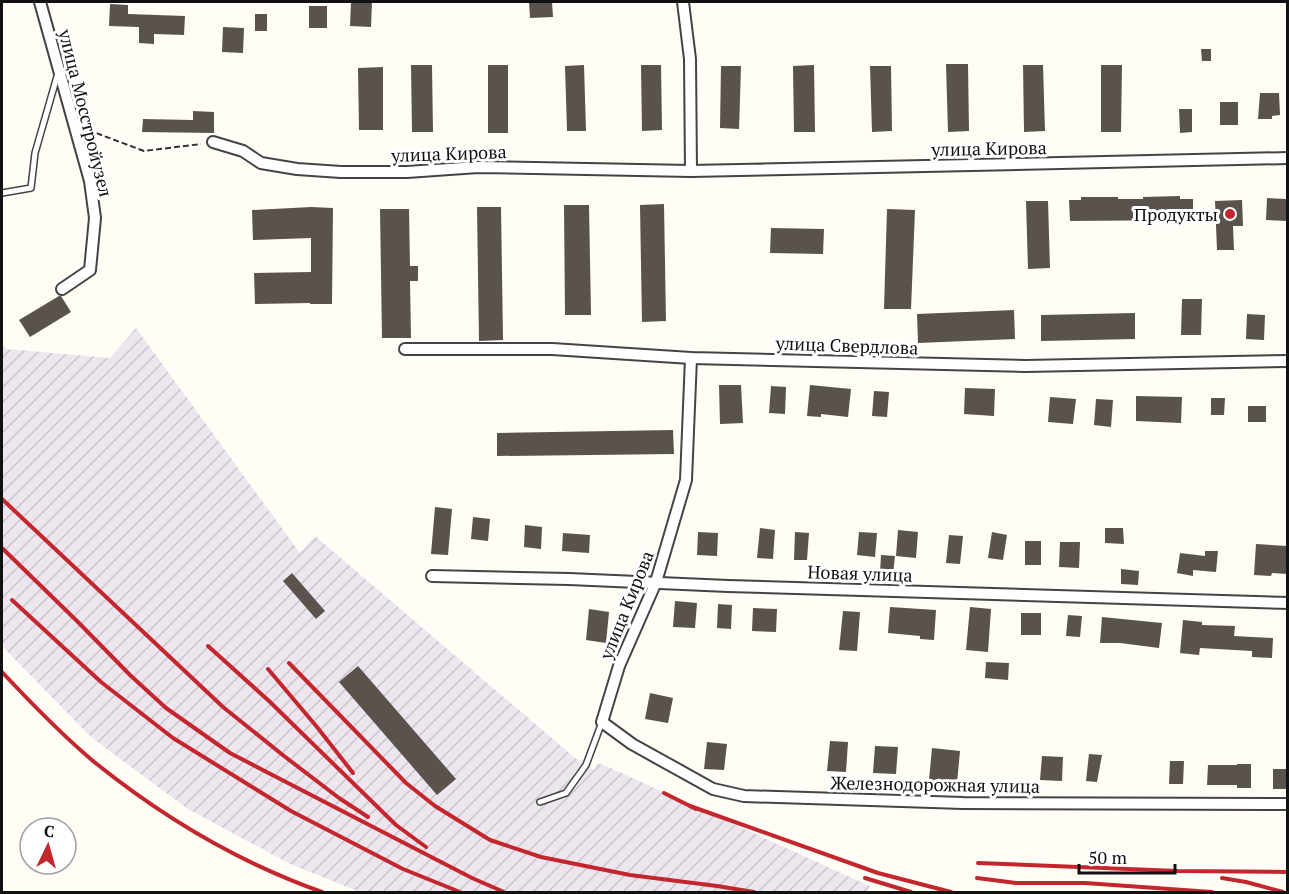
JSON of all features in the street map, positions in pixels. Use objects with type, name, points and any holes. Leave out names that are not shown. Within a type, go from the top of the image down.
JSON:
[{"type":"street","name":"улица Мосстройузел","points":[[40,2],[90,181],[95,218],[90,270],[62,289]]},
{"type":"street","points":[[683,2],[690,59],[691,171]]},
{"type":"street","name":"улица Кирова","points":[[213,142],[243,151],[261,163],[297,169],[341,172],[406,172],[478,167],[691,171],[1287,158]]},
{"type":"street","name":"улица Свердлова","points":[[405,349],[552,349],[691,358],[1025,366],[1287,361]]},
{"type":"street","name":"улица Кирова","points":[[602,722],[619,666],[656,582],[686,480],[691,358]]},
{"type":"street","name":"Новая улица","points":[[432,576],[1287,603]]},
{"type":"street","name":"Железнодорожная улица","points":[[602,722],[632,744],[713,789],[744,796],[963,803],[1287,804]]},
{"type":"lane","points":[[2,193],[31,188],[34,153],[59,69]]},
{"type":"lane","points":[[540,802],[566,793],[586,765],[602,722]]},
{"type":"path","points":[[74,124],[144,151],[213,142]]},
{"type":"shaded area","points":[[136,328],[300,553],[315,536],[575,758],[594,770],[597,763],[606,766],[870,886],[868,892],[360,892],[290,864],[188,809],[100,744],[4,648],[2,642],[2,346],[7,349],[110,358]]},
{"type":"building","points":[[351,2],[372,2],[371,27],[350,26]]},
{"type":"building","points":[[529,2],[552,2],[553,17],[530,18]]},
{"type":"building","points":[[110,4],[128,5],[128,14],[185,16],[184,35],[154,34],[154,44],[139,43],[139,27],[109,26]]},
{"type":"building","points":[[309,6],[327,6],[327,28],[309,28]]},
{"type":"building","points":[[255,14],[267,14],[267,31],[255,31]]},
{"type":"building","points":[[223,27],[244,28],[243,53],[222,52]]},
{"type":"building","points":[[1201,49],[1211,49],[1211,61],[1202,61]]},
{"type":"building","points":[[946,64],[968,64],[969,131],[948,132]]},
{"type":"building","points":[[411,65],[432,65],[433,132],[412,132]]},
{"type":"building","points":[[488,65],[508,65],[508,133],[488,133]]},
{"type":"building","points":[[584,65],[586,131],[567,131],[565,66]]},
{"type":"building","points":[[641,65],[661,65],[662,130],[642,131]]},
{"type":"building","points":[[814,65],[815,132],[794,132],[793,66]]},
{"type":"building","points":[[1023,65],[1043,65],[1045,131],[1024,132]]},
{"type":"building","points":[[1101,65],[1122,65],[1121,132],[1101,132]]},
{"type":"building","points":[[721,66],[741,66],[739,129],[720,128]]},
{"type":"building","points":[[870,66],[891,66],[892,131],[872,132]]},
{"type":"building","points":[[383,67],[383,130],[359,130],[358,68]]},
{"type":"building","points":[[1260,93],[1279,93],[1280,115],[1272,116],[1272,119],[1258,119]]},
{"type":"building","points":[[1220,102],[1238,102],[1238,125],[1220,125]]},
{"type":"building","points":[[1179,109],[1192,109],[1192,132],[1180,133]]},
{"type":"building","points":[[193,111],[214,112],[214,133],[142,132],[143,119],[193,120]]},
{"type":"building","points":[[1180,196],[1180,199],[1193,199],[1193,220],[1070,221],[1069,200],[1081,200],[1081,197],[1143,199],[1143,197]]},
{"type":"building","points":[[1267,198],[1287,199],[1287,221],[1266,220]]},
{"type":"building","points":[[1242,200],[1243,226],[1233,226],[1234,250],[1217,250],[1215,201]]},
{"type":"building","points":[[1026,201],[1048,201],[1050,268],[1028,269]]},
{"type":"building","points":[[664,204],[666,321],[642,322],[640,205]]},
{"type":"building","points":[[564,205],[589,205],[591,315],[565,315]]},
{"type":"building","points":[[477,207],[501,207],[503,340],[479,341]]},
{"type":"building","points":[[333,208],[332,304],[255,304],[254,273],[311,272],[311,238],[253,240],[252,210]]},
{"type":"building","points":[[380,209],[409,209],[410,266],[418,266],[418,281],[410,281],[411,338],[382,338]]},
{"type":"building","points":[[887,209],[915,210],[911,309],[884,309]]},
{"type":"building","points":[[771,228],[824,229],[823,254],[770,253]]},
{"type":"building","points":[[59,296],[71,312],[30,337],[19,320]]},
{"type":"building","points":[[1182,299],[1202,299],[1201,335],[1181,335]]},
{"type":"building","points":[[1014,310],[1015,339],[918,343],[917,314]]},
{"type":"building","points":[[1135,313],[1135,339],[1041,341],[1041,315]]},
{"type":"building","points":[[1247,314],[1265,315],[1264,340],[1246,339]]},
{"type":"building","points":[[719,385],[741,385],[743,423],[720,424]]},
{"type":"building","points":[[810,385],[851,389],[848,417],[821,414],[821,417],[807,416]]},
{"type":"building","points":[[771,386],[786,387],[785,414],[769,413]]},
{"type":"building","points":[[965,388],[995,389],[994,416],[964,414]]},
{"type":"building","points":[[874,391],[889,392],[887,417],[872,416]]},
{"type":"building","points":[[1136,396],[1182,397],[1181,423],[1136,421]]},
{"type":"building","points":[[1050,397],[1076,399],[1073,424],[1048,422]]},
{"type":"building","points":[[1211,398],[1225,398],[1224,415],[1211,415]]},
{"type":"building","points":[[1096,399],[1113,400],[1111,427],[1094,425]]},
{"type":"building","points":[[1248,406],[1266,406],[1266,422],[1248,422]]},
{"type":"building","points":[[673,430],[674,454],[497,456],[497,433]]},
{"type":"building","points":[[435,507],[452,509],[448,555],[431,554]]},
{"type":"building","points":[[473,517],[490,519],[488,541],[471,539]]},
{"type":"building","points":[[525,525],[542,527],[541,549],[524,547]]},
{"type":"building","points":[[760,528],[775,530],[773,559],[757,558]]},
{"type":"building","points":[[1105,528],[1123,528],[1124,544],[1105,543]]},
{"type":"building","points":[[898,530],[918,532],[916,558],[896,556]]},
{"type":"building","points":[[698,532],[718,533],[717,556],[697,555]]},
{"type":"building","points":[[795,532],[809,533],[807,560],[794,560]]},
{"type":"building","points":[[859,532],[877,533],[875,557],[857,555]]},
{"type":"building","points":[[992,532],[1007,535],[1003,560],[988,558]]},
{"type":"building","points":[[563,533],[590,535],[589,553],[562,551]]},
{"type":"building","points":[[949,535],[963,536],[960,564],[946,563]]},
{"type":"building","points":[[1025,541],[1041,541],[1041,565],[1025,565]]},
{"type":"building","points":[[1060,542],[1080,542],[1079,568],[1059,567]]},
{"type":"building","points":[[1256,544],[1287,546],[1287,574],[1254,575]]},
{"type":"building","points":[[1205,551],[1218,551],[1216,572],[1193,570],[1193,576],[1177,573],[1180,553],[1205,556]]},
{"type":"building","points":[[881,555],[895,556],[893,574],[880,573]]},
{"type":"building","points":[[1121,569],[1139,571],[1138,585],[1121,584]]},
{"type":"building","points":[[292,573],[325,611],[316,619],[283,581]]},
{"type":"building","points":[[675,601],[697,603],[695,628],[673,627]]},
{"type":"building","points":[[718,604],[732,605],[731,629],[717,628]]},
{"type":"building","points":[[890,607],[936,610],[934,640],[920,639],[920,636],[888,633]]},
{"type":"building","points":[[970,607],[991,609],[988,652],[966,650]]},
{"type":"building","points":[[753,608],[777,609],[776,632],[752,631]]},
{"type":"building","points":[[589,609],[609,612],[606,643],[586,640]]},
{"type":"building","points":[[843,611],[860,612],[857,651],[839,650]]},
{"type":"building","points":[[1021,613],[1041,613],[1041,635],[1021,635]]},
{"type":"building","points":[[1068,615],[1082,616],[1080,637],[1066,636]]},
{"type":"building","points":[[1102,617],[1162,623],[1159,648],[1100,643]]},
{"type":"building","points":[[1183,620],[1202,622],[1202,625],[1235,626],[1234,636],[1273,638],[1272,658],[1252,657],[1252,651],[1200,648],[1199,655],[1180,653]]},
{"type":"building","points":[[986,662],[1009,663],[1008,680],[985,678]]},
{"type":"building","points":[[358,666],[456,779],[437,795],[339,682]]},
{"type":"building","points":[[650,693],[673,698],[668,723],[645,719]]},
{"type":"building","points":[[830,741],[848,742],[846,772],[827,771]]},
{"type":"building","points":[[707,742],[727,744],[724,770],[704,769]]},
{"type":"building","points":[[875,746],[898,747],[896,774],[873,773]]},
{"type":"building","points":[[932,748],[960,751],[957,783],[929,780]]},
{"type":"building","points":[[1089,754],[1102,755],[1097,782],[1086,781]]},
{"type":"building","points":[[1042,756],[1063,757],[1062,781],[1040,780]]},
{"type":"building","points":[[1170,761],[1184,761],[1183,784],[1169,784]]},
{"type":"building","points":[[1251,764],[1251,788],[1237,788],[1237,785],[1207,785],[1208,765]]},
{"type":"building","points":[[1273,769],[1287,769],[1287,789],[1273,789]]},
{"type":"railway","points":[[2,499],[223,707],[339,798],[368,817]]},
{"type":"railway","points":[[2,548],[166,708],[230,753],[472,878],[504,892]]},
{"type":"railway","points":[[12,600],[101,682],[173,738],[291,811],[403,869],[460,892]]},
{"type":"railway","points":[[208,646],[269,701],[396,825],[426,847]]},
{"type":"railway","points":[[289,663],[406,783],[435,806],[490,840],[541,857],[630,875],[754,892]]},
{"type":"railway","points":[[268,669],[353,773]]},
{"type":"railway","points":[[2,672],[81,751],[146,801],[231,852],[322,892]]},
{"type":"railway","points":[[664,793],[696,809]]},
{"type":"railway","points":[[690,806],[878,873],[951,892]]},
{"type":"railway","points":[[978,863],[1178,871],[1288,872]]},
{"type":"railway","points":[[865,878],[911,892]]},
{"type":"railway","points":[[977,878],[1016,883],[1085,883],[1212,892]]},
{"type":"railway","points":[[1222,878],[1283,892]]},
{"type":"place","name":"Продукты","points":[[1230,214]]}]
